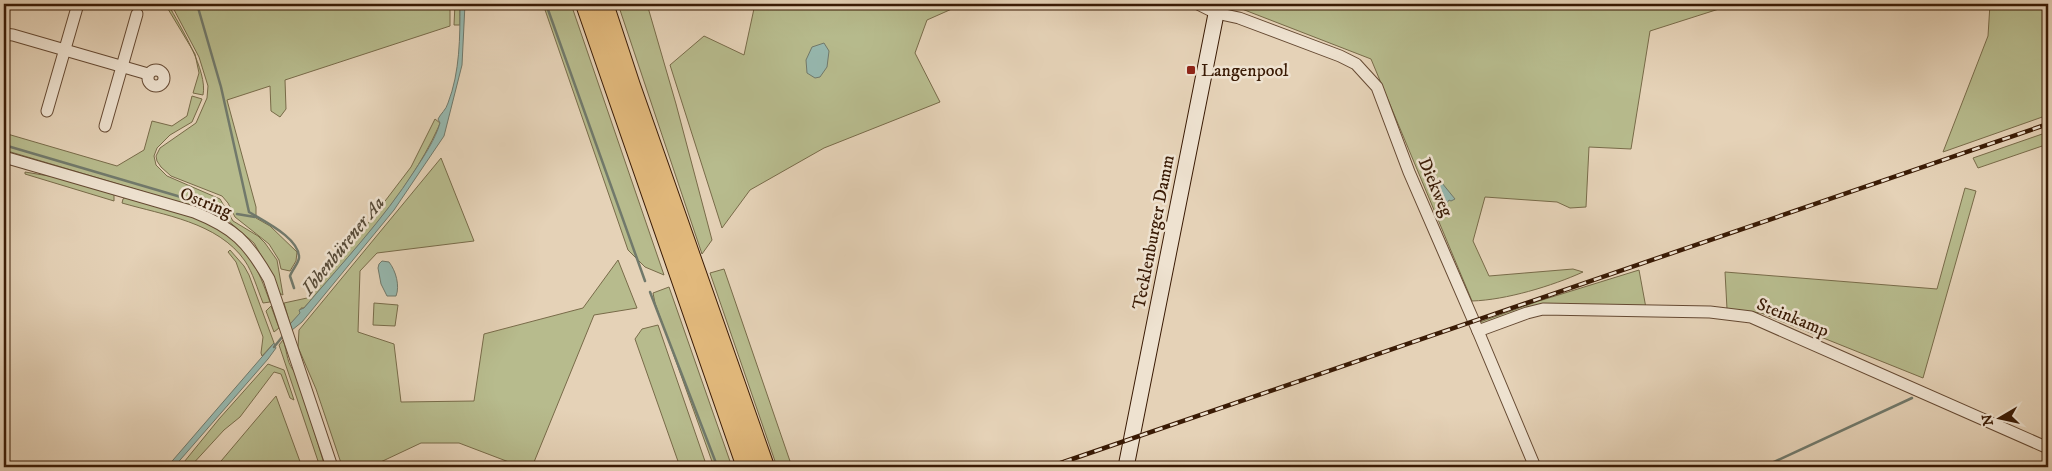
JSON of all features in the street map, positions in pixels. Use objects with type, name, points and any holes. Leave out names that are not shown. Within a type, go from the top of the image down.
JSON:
[{"type":"highway","points":[[586,4],[747,467]]},
{"type":"highway","points":[[604,4],[630,86],[764,467]]},
{"type":"main road","name":"Tecklenburger Damm","points":[[1126,467],[1217,8]]},
{"type":"street","points":[[47,110],[78,4]]},
{"type":"street","points":[[1198,4],[1217,8]]},
{"type":"street","name":"Diekweg","points":[[1217,8],[1340,56],[1356,64],[1377,87],[1409,172],[1534,467]]},
{"type":"street","points":[[105,126],[138,14]]},
{"type":"street","points":[[4,34],[148,74]]},
{"type":"street","name":"Ostring","points":[[4,157],[194,212],[218,222],[245,243],[258,259],[268,279],[332,467]]},
{"type":"street","name":"Steinkamp","points":[[1478,331],[1527,313],[1543,310],[1710,312],[1751,317],[2048,448]]},
{"type":"green space","points":[[165,4],[168,4],[192,49]]},
{"type":"green space","points":[[171,4],[450,4],[450,26],[285,80],[286,109],[280,117],[271,111],[270,86],[227,100],[256,207],[256,218],[270,226],[297,252],[296,261],[290,271],[281,269],[279,260],[269,244],[235,217],[222,196],[171,176],[157,161],[156,156],[160,148],[196,123],[207,98],[208,86],[199,57]]},
{"type":"green space","points":[[455,4],[460,4],[460,25],[454,25]]},
{"type":"green space","points":[[543,4],[571,4],[664,275],[645,267],[628,250]]},
{"type":"green space","points":[[618,4],[647,4],[712,240],[702,254]]},
{"type":"green space","points":[[755,4],[963,4],[927,20],[915,53],[940,102],[824,148],[750,190],[722,228],[670,65],[704,36],[744,55]]},
{"type":"green space","points":[[1229,4],[1720,4],[1722,8],[1650,31],[1631,149],[1589,147],[1586,207],[1570,208],[1557,202],[1485,197],[1473,241],[1489,276],[1573,269],[1583,272],[1529,291],[1499,298],[1472,301],[1371,59]]},
{"type":"green space","points":[[1990,4],[2048,4],[2048,115],[1943,152],[1988,36]]},
{"type":"green space","points":[[196,58],[201,74],[203,95],[193,93],[199,73]]},
{"type":"green space","points":[[192,96],[202,99],[192,122],[170,135],[157,148],[154,156],[156,165],[167,176],[220,199],[233,221],[258,236],[265,243],[277,260],[283,295],[279,293],[273,276],[254,243],[226,219],[192,206],[4,150],[4,133],[117,166],[144,150],[152,121],[172,126],[187,116]]},
{"type":"green space","points":[[435,119],[440,123],[438,128],[411,177],[395,200],[341,266],[304,308],[301,308],[301,313],[290,324],[284,303],[307,298],[363,230],[411,167]]},
{"type":"green space","points":[[2048,132],[2048,144],[1978,168],[1973,158]]},
{"type":"green space","points":[[441,158],[474,241],[377,253],[360,271],[358,332],[394,344],[401,402],[474,401],[484,334],[583,308],[618,260],[637,308],[594,315],[532,467],[522,467],[459,443],[421,443],[370,467],[345,467],[341,463],[316,389],[298,347],[299,330]]},
{"type":"green space","points":[[25,172],[61,178],[114,194],[114,201],[25,174]]},
{"type":"green space","points":[[1965,188],[1976,191],[1923,378],[1761,313],[1727,309],[1725,272],[1937,289]]},
{"type":"green space","points":[[126,197],[193,217],[210,224],[238,243],[253,262],[270,302],[263,303],[245,261],[234,248],[220,237],[172,216],[122,203]]},
{"type":"green space","points":[[230,250],[249,275],[274,343],[262,356],[263,337],[236,262],[228,252]]},
{"type":"green space","points":[[724,269],[792,467],[777,467],[710,273]]},
{"type":"green space","points":[[1639,270],[1646,308],[1545,305],[1527,307],[1482,325],[1480,322],[1539,301]]},
{"type":"green space","points":[[669,287],[732,467],[714,467],[655,303],[653,293]]},
{"type":"green space","points":[[374,303],[398,305],[395,326],[373,325]]},
{"type":"green space","points":[[271,306],[279,328],[274,332],[266,311]]},
{"type":"green space","points":[[658,325],[707,467],[680,467],[635,339],[642,329]]},
{"type":"green space","points":[[283,340],[289,363],[297,374],[325,467],[320,467],[279,345]]},
{"type":"green space","points":[[268,364],[284,370],[294,400],[290,398],[281,374],[274,372],[240,417],[224,430],[190,467],[180,467],[219,419]]},
{"type":"green space","points":[[276,396],[302,467],[216,467]]},
{"type":"water","points":[[460,4],[465,4],[462,65],[444,136],[394,210],[302,322],[292,330],[290,324],[300,313],[299,310],[304,308],[376,224],[403,188],[432,142],[440,123],[438,119],[447,105],[455,79],[459,42]]},
{"type":"water","points":[[824,43],[829,51],[827,67],[820,77],[815,78],[807,73],[806,60],[812,47]]},
{"type":"water","points":[[1435,183],[1442,183],[1455,199],[1449,200],[1447,203],[1444,202],[1443,197],[1431,186]]},
{"type":"water","points":[[382,261],[389,262],[394,270],[397,279],[396,296],[387,296],[381,284],[378,268]]},
{"type":"water","points":[[274,343],[276,348],[268,359],[174,467],[167,467]]},
{"type":"waterway","points":[[197,4],[221,87],[249,212],[280,231],[294,244],[299,258],[290,276],[294,288]]},
{"type":"waterway","points":[[546,4],[645,281]]},
{"type":"waterway","points":[[4,145],[215,207]]},
{"type":"waterway","points":[[237,214],[255,217]]},
{"type":"waterway","points":[[650,292],[716,463]]},
{"type":"waterway","name":"Ibbenbürener Aa","points":[[274,347],[283,336]]},
{"type":"waterway","points":[[1763,467],[1912,398]]},
{"type":"railway","points":[[1049,467],[2048,124]]},
{"type":"place","name":"Langenpool","points":[[1191,70]]}]
